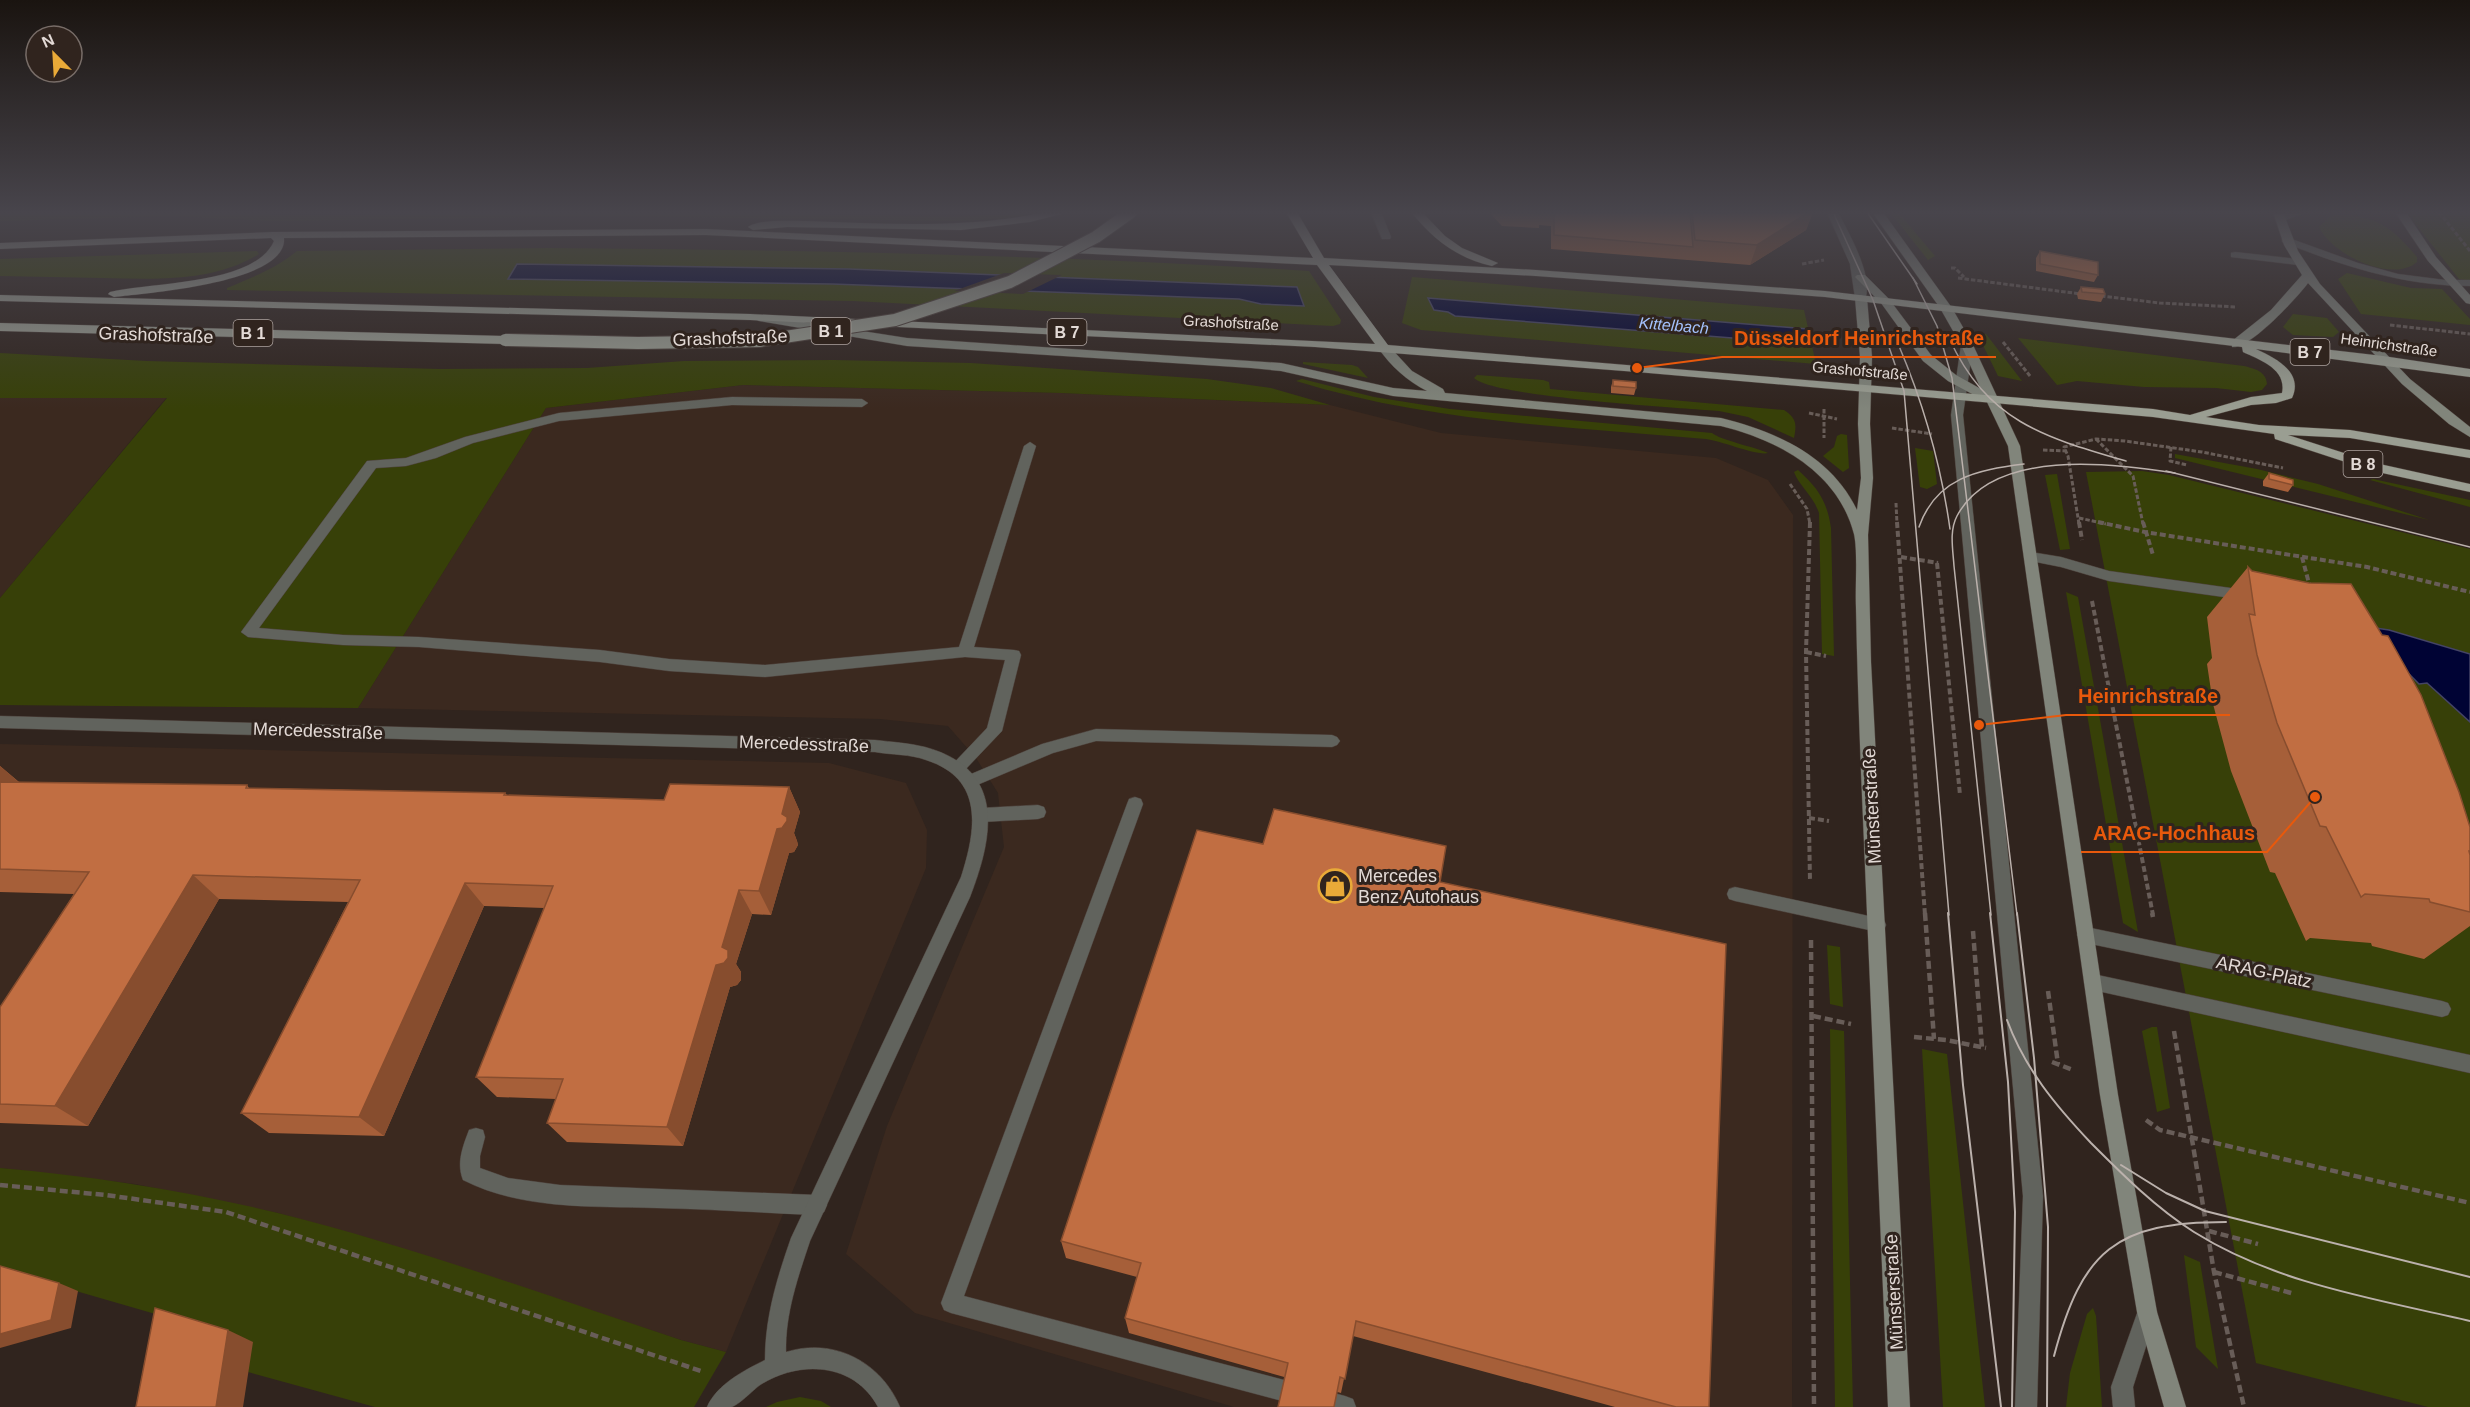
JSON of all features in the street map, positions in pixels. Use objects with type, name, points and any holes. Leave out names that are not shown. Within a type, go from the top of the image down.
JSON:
[{"type":"main road","points":[[81,300],[162,286],[190,284],[215,278]]},
{"type":"main road","name":"B 1","points":[[0,327],[638,344],[748,342],[895,320],[954,302],[1018,278]]},
{"type":"main road","points":[[1331,278],[1399,368],[1421,385],[1458,400]]},
{"type":"main road","name":"B 7","points":[[1597,278],[1861,298],[1946,308]]},
{"type":"main road","points":[[1862,278],[1885,301],[1927,358],[1960,390]]},
{"type":"main road","points":[[1924,278],[1946,308],[1967,345],[2014,446],[2109,1095],[2147,1312],[2175,1407]]},
{"type":"main road","points":[[2189,417],[2251,400],[2276,399],[2288,395],[2291,386],[2288,375],[2274,363],[2236,344],[2276,312],[2306,278]]},
{"type":"main road","points":[[2310,278],[2383,360],[2422,396],[2470,433]]},
{"type":"main road","points":[[2447,278],[2470,301]]},
{"type":"main road","name":"Grashofstraße","points":[[0,298],[750,317],[1383,348],[1865,388],[1960,390],[1991,399]]},
{"type":"main road","name":"Münsterstraße","points":[[1861,298],[1866,357],[1867,478],[1861,534],[1864,662],[1899,1407]]},
{"type":"main road","name":"Heinrichstraße","points":[[1946,308],[2383,360],[2470,374]]},
{"type":"main road","points":[[750,317],[907,342],[1281,367],[1393,392],[1458,400],[1721,422],[1756,432],[1802,456],[1838,487],[1861,534]]},
{"type":"main road","points":[[2434,368],[2470,380]]},
{"type":"main road","name":"B 7","points":[[1991,399],[2189,417],[2259,429],[2350,434],[2470,454]]},
{"type":"main road","name":"B 8","points":[[2259,429],[2373,467],[2470,488]]},
{"type":"street","name":"Münsterstraße","points":[[1861,278],[1861,298]]},
{"type":"street","points":[[2393,278],[2452,284],[2470,283]]},
{"type":"street","points":[[1967,345],[1957,415],[2032,1196],[2026,1407]]},
{"type":"street","points":[[862,403],[732,401],[559,417],[469,440],[406,462],[372,464],[248,632],[343,640],[419,642],[600,656],[669,665],[765,671],[966,652],[1014,655],[994,731],[957,768]]},
{"type":"street","points":[[966,652],[1030,446]]},
{"type":"street","points":[[2031,557],[2109,576],[2258,597]]},
{"type":"street","name":"Mercedesstraße","points":[[0,722],[875,746],[933,755],[957,768],[970,782],[981,805],[982,816],[977,859],[962,897],[801,1238],[786,1282],[774,1339],[776,1364]]},
{"type":"street","points":[[970,782],[1038,750],[1096,735],[1332,741]]},
{"type":"street","points":[[1135,804],[951,1303],[1345,1407]]},
{"type":"street","points":[[982,816],[1038,812]]},
{"type":"street","points":[[1735,894],[1878,925]]},
{"type":"street","name":"ARAG-Platz","points":[[2086,935],[2442,1009]]},
{"type":"street","points":[[2093,982],[2470,1064]]},
{"type":"street","points":[[476,1137],[470,1156],[470,1173],[480,1180],[501,1186],[566,1195],[817,1205]]},
{"type":"street","points":[[2124,1407],[2122,1386],[2147,1312]]},
{"type":"street","points":[[718,1407],[742,1384],[776,1364],[799,1358],[821,1357],[842,1362],[861,1371],[900,1407]]},
{"type":"street","points":[[877,1385],[889,1407]]},
{"type":"path","points":[[1965,278],[1984,282],[2160,303],[2246,308]]},
{"type":"path","points":[[1999,336],[2035,383]]},
{"type":"path","points":[[1822,444],[1824,437],[1823,403]]},
{"type":"path","points":[[1890,428],[1891,440]]},
{"type":"path","points":[[1897,429],[1940,435]]},
{"type":"path","points":[[2096,439],[2133,476],[2145,532]]},
{"type":"path","points":[[2159,950],[2064,447],[2096,439],[2171,447],[2286,469]]},
{"type":"path","points":[[2171,447],[2170,461],[2187,465]]},
{"type":"path","points":[[2044,450],[2066,452]]},
{"type":"path","points":[[1896,498],[1934,1039]]},
{"type":"path","points":[[2079,518],[2145,532],[2367,567],[2470,592]]},
{"type":"path","points":[[1901,557],[1943,564]]},
{"type":"path","points":[[2302,557],[2312,594]]},
{"type":"path","points":[[1937,563],[1961,802]]},
{"type":"path","points":[[1806,652],[1826,656]]},
{"type":"path","points":[[1809,818],[1828,821]]},
{"type":"path","points":[[1972,930],[1982,1048]]},
{"type":"path","points":[[2169,999],[2214,1272],[2244,1407]]},
{"type":"path","points":[[1813,1016],[1843,1022]]},
{"type":"path","points":[[1922,1039],[1991,1049]]},
{"type":"path","points":[[2045,1060],[2070,1068]]},
{"type":"path","points":[[2160,1130],[2470,1203]]},
{"type":"path","points":[[0,1185],[106,1195],[226,1212],[742,1384]]},
{"type":"path","points":[[2209,1231],[2258,1244]]},
{"type":"path","points":[[2214,1272],[2295,1294]]},
{"type":"shaded area","points":[[743,385],[1061,393],[1330,405],[1441,433],[1716,458],[1768,480],[1793,515],[1792,1407],[1234,1407],[915,1313],[846,1254],[887,1126],[1004,847],[998,793],[976,758],[948,726],[880,719],[358,708],[546,408]]},
{"type":"shaded area","points":[[176,386],[0,598],[0,387]]},
{"type":"shaded area","points":[[0,744],[829,763],[906,783],[927,830],[926,868],[726,1352],[681,1340],[368,1238],[278,1213],[135,1184],[0,1168]]},
{"type":"green space","points":[[79,278],[170,278],[142,279]]},
{"type":"green space","points":[[251,278],[1313,278],[1341,320],[1340,324],[1333,326],[853,301],[227,290]]},
{"type":"green space","points":[[1412,278],[1804,310],[1816,364],[1421,330],[1402,323]]},
{"type":"green space","points":[[2367,278],[2411,288],[2442,289],[2470,319],[2470,325],[2361,314],[2338,279]]},
{"type":"green space","points":[[2470,278],[2470,281],[2459,279]]},
{"type":"green space","points":[[2293,314],[2327,318],[2339,332],[2333,337],[2293,335],[2283,327]]},
{"type":"green space","points":[[1986,334],[2022,381],[1998,376],[1978,335]]},
{"type":"green space","points":[[2018,338],[2244,366],[2262,373],[2267,384],[2262,390],[2251,392],[2077,381],[2057,385]]},
{"type":"green space","points":[[0,353],[147,361],[440,369],[587,368],[684,361],[834,360],[971,363],[1207,379],[1271,388],[1330,405],[1061,393],[743,385],[546,408],[358,708],[0,705],[0,598],[167,398],[0,398]]},
{"type":"green space","points":[[1303,362],[1352,365],[1358,367],[1368,378],[1303,364]]},
{"type":"green space","points":[[1477,375],[1543,380],[1549,382],[1550,389],[1784,410],[1795,421],[1794,438],[1748,417],[1719,411],[1629,404],[1515,391],[1488,385],[1474,378]]},
{"type":"green space","points":[[1302,379],[1374,397],[1450,409],[1712,433],[1768,453],[1706,439],[1499,421],[1397,406],[1296,381]]},
{"type":"green space","points":[[1847,435],[1849,468],[1843,472],[1823,456],[1834,447],[1837,436]]},
{"type":"green space","points":[[1915,448],[1933,451],[1937,484],[1927,489],[1920,487]]},
{"type":"green space","points":[[2175,454],[2257,469],[2318,484],[2429,520],[2175,458]]},
{"type":"green space","points":[[1798,470],[1820,496],[1827,510],[1831,528],[1834,656],[1822,654],[1819,513],[1796,477],[1794,472]]},
{"type":"green space","points":[[2142,471],[2169,475],[2470,549],[2470,1407],[2428,1407],[2256,1363],[2086,472]]},
{"type":"green space","points":[[2057,474],[2070,549],[2060,550],[2045,475]]},
{"type":"green space","points":[[2370,480],[2470,500],[2470,507]]},
{"type":"green space","points":[[2066,592],[2078,597],[2138,932],[2123,923]]},
{"type":"green space","points":[[1827,945],[1840,947],[1843,1007],[1830,1004]]},
{"type":"green space","points":[[2157,1027],[2170,1108],[2157,1112],[2142,1031]]},
{"type":"green space","points":[[1830,1029],[1844,1031],[1853,1407],[1835,1407]]},
{"type":"green space","points":[[1922,1049],[1947,1054],[1985,1407],[1943,1407]]},
{"type":"green space","points":[[0,1168],[140,1185],[278,1213],[380,1241],[681,1340],[726,1352],[694,1407],[375,1407],[248,1372],[252,1342],[0,1269]]},
{"type":"green space","points":[[2184,1255],[2200,1262],[2218,1369],[2196,1347]]},
{"type":"green space","points":[[2093,1308],[2096,1316],[2102,1407],[2066,1407],[2070,1373],[2087,1314]]},
{"type":"green space","points":[[800,1397],[821,1401],[831,1407],[766,1407],[777,1402]]},
{"type":"water","points":[[1065,278],[1297,287],[1304,306],[1261,304],[1239,299],[832,284],[508,279]]},
{"type":"water","name":"Kittelbach","points":[[1428,298],[1808,329],[1810,344],[1455,316],[1448,312],[1434,310]]},
{"type":"water","points":[[2362,626],[2389,630],[2470,654],[2470,722],[2427,683],[2419,684]]},
{"type":"pier","points":[[991,278],[1057,278],[1023,294],[954,291]]},
{"type":"building","points":[[2081,287],[2103,289],[2105,294],[2082,292]]},
{"type":"building","points":[[1613,380],[1636,382],[1636,388],[1613,386]]},
{"type":"building","points":[[2269,473],[2293,480],[2293,485],[2269,479]]},
{"type":"building","points":[[2248,567],[2252,571],[2309,583],[2351,584],[2382,635],[2388,636],[2421,695],[2459,792],[2470,827],[2470,912],[2430,902],[2429,899],[2365,894],[2361,897],[2326,827],[2320,826],[2277,723],[2257,655],[2249,614],[2255,615]]},
{"type":"building","points":[[0,782],[247,785],[246,788],[505,793],[504,795],[664,800],[670,784],[789,787],[782,814],[787,817],[787,821],[782,828],[777,829],[759,891],[739,890],[722,947],[728,950],[728,958],[724,963],[716,965],[667,1127],[547,1123],[563,1079],[476,1077],[553,886],[465,883],[359,1117],[241,1113],[360,880],[193,875],[55,1106],[0,1104],[0,1007],[89,872],[0,869]]},
{"type":"building","points":[[1274,809],[1446,846],[1440,882],[1726,944],[1709,1407],[1676,1407],[1356,1321],[1345,1379],[1340,1377],[1334,1407],[1278,1407],[1288,1363],[1125,1318],[1141,1263],[1061,1241],[1197,830],[1263,844]]},
{"type":"building","points":[[0,1266],[59,1283],[51,1320],[0,1334]]},
{"type":"building","points":[[155,1308],[228,1330],[216,1407],[136,1407]]},
{"type":"tram line","points":[[1863,278],[1873,300],[1904,391],[1949,915]]},
{"type":"tram line","points":[[1913,279],[1917,284]]},
{"type":"tram line","points":[[1913,279],[1937,326],[1952,378],[1964,478]]},
{"type":"tram line","points":[[1949,338],[1964,366],[1981,389],[2021,422],[2069,443],[2126,461]]},
{"type":"tram line","points":[[1899,346],[1916,390],[1943,490]]},
{"type":"tram line","points":[[1964,478],[1990,469],[2024,464]]},
{"type":"tram line","points":[[1967,503],[1974,494],[1997,479],[2025,470],[2056,465],[2119,466],[2172,473]]},
{"type":"tram line","points":[[2166,471],[2172,473]]},
{"type":"tram line","points":[[2172,473],[2470,547]]},
{"type":"tram line","points":[[1943,490],[1964,478]]},
{"type":"tram line","points":[[1964,478],[1967,503]]},
{"type":"tram line","points":[[1919,527],[1926,510],[1943,490]]},
{"type":"tram line","points":[[1943,490],[1950,529]]},
{"type":"tram line","points":[[1967,503],[2017,915]]},
{"type":"tram line","points":[[1967,503],[1957,516],[1952,541],[1991,915]]},
{"type":"tram line","points":[[1948,913],[1963,1085],[2001,1407]]},
{"type":"tram line","points":[[1990,913],[2008,1082],[2015,1212],[2012,1407]]},
{"type":"tram line","points":[[2017,913],[2035,1076]]},
{"type":"tram line","points":[[2007,1020],[2014,1038],[2035,1076]]},
{"type":"tram line","points":[[2035,1076],[2091,1143],[2140,1190],[2183,1224]]},
{"type":"tram line","points":[[2035,1076],[2048,1227],[2047,1407]]},
{"type":"tram line","points":[[2121,1165],[2166,1193],[2205,1211],[2470,1277]]},
{"type":"tram line","points":[[2183,1224],[2226,1222]]},
{"type":"tram line","points":[[2054,1356],[2077,1290],[2092,1267],[2109,1249],[2131,1236],[2157,1228],[2183,1224]]},
{"type":"tram line","points":[[2183,1224],[2226,1250],[2293,1277],[2363,1297],[2470,1321]]},
{"type":"place","name":"Düsseldorf Heinrichstraße","points":[[1637,368]]},
{"type":"place","name":"Heinrichstraße","points":[[1979,725]]},
{"type":"place","name":"ARAG-Hochhaus","points":[[2315,797]]},
{"type":"place","name":"Mercedes Benz Autohaus","points":[[1335,886]]}]
